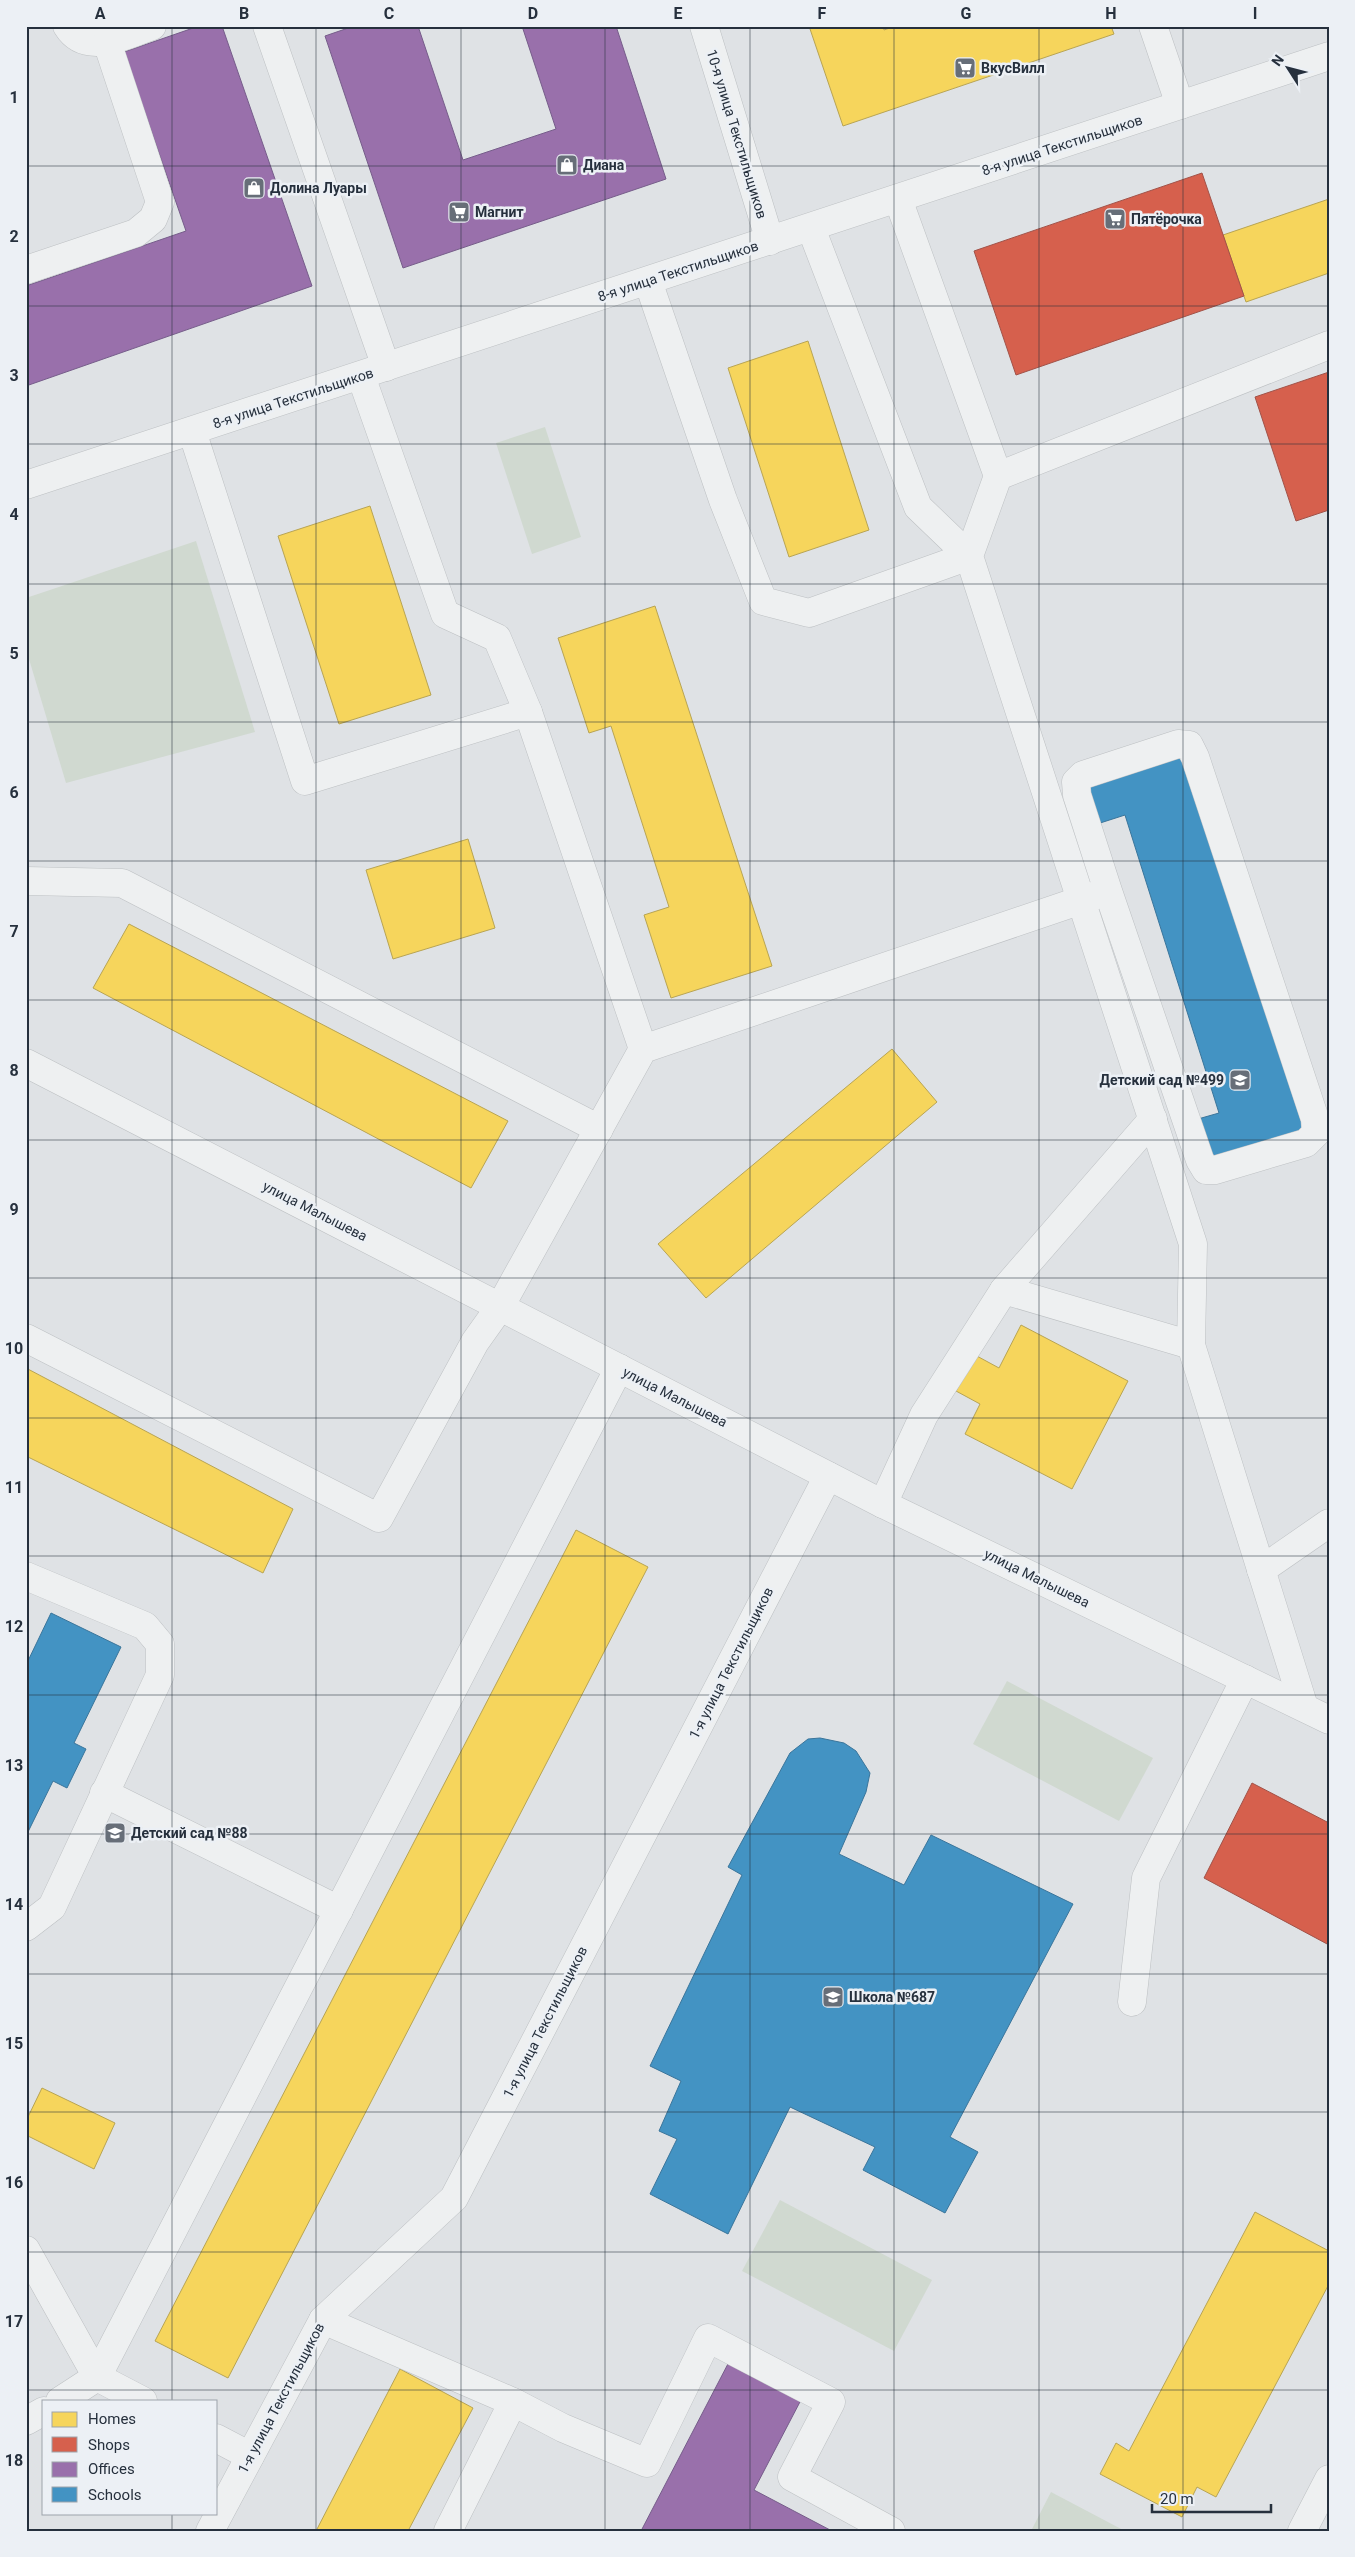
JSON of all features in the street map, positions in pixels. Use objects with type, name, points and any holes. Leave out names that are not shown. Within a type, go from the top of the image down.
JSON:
[{"type":"street","points":[[67,26],[71,33],[89,42],[107,42],[152,26]]},
{"type":"street","points":[[266,26],[386,367]]},
{"type":"street","name":"10-я улица Текстильщиков","points":[[704,26],[770,241]]},
{"type":"street","points":[[1153,26],[1180,105]]},
{"type":"street","points":[[26,270],[136,233],[153,219],[160,202],[107,42]]},
{"type":"street","name":"8-я улица Текстильщиков","points":[[28,479],[192,431],[1329,56]]},
{"type":"street","points":[[898,199],[998,476],[969,556]]},
{"type":"street","points":[[812,228],[918,506],[969,556],[1193,1244],[1191,1345],[1304,1707]]},
{"type":"street","points":[[648,281],[723,500],[763,601],[809,613],[969,556]]},
{"type":"street","points":[[998,476],[1329,345]]},
{"type":"street","points":[[361,376],[445,614],[497,638],[528,712],[643,1048]]},
{"type":"street","points":[[192,431],[305,782],[528,712]]},
{"type":"street","points":[[1178,744],[1189,746],[1315,1120],[1316,1133],[1306,1143],[1215,1170],[1206,1170],[1200,1160],[1108,892],[1077,795],[1076,782],[1083,775],[1178,744]]},
{"type":"street","points":[[26,880],[122,883],[599,1129]]},
{"type":"street","points":[[26,1338],[379,1518],[475,1342],[500,1307],[643,1048],[1108,892]]},
{"type":"street","name":"улица Малышева","points":[[26,1063],[883,1504],[1329,1720]]},
{"type":"street","points":[[883,1504],[924,1415],[1004,1290],[1153,1119]]},
{"type":"street","points":[[1004,1290],[1191,1345]]},
{"type":"street","points":[[62,2400],[97,2377],[619,1368]]},
{"type":"street","name":"1-я улица Текстильщиков","points":[[210,2531],[323,2320],[454,2198],[828,1476]]},
{"type":"street","points":[[1261,1570],[1329,1523]]},
{"type":"street","points":[[26,1576],[145,1626],[160,1644],[160,1675],[52,1907],[26,1927]]},
{"type":"street","points":[[1132,2002],[1146,1878],[1245,1679]]},
{"type":"street","points":[[104,1793],[339,1910]]},
{"type":"street","points":[[26,2250],[97,2377],[141,2400]]},
{"type":"street","points":[[323,2320],[513,2402],[563,2428],[647,2463],[708,2338],[831,2402],[792,2477],[891,2531]]},
{"type":"street","points":[[448,2531],[513,2402]]},
{"type":"street","points":[[26,2421],[42,2411]]},
{"type":"street","points":[[218,2439],[250,2456]]},
{"type":"street","points":[[1302,2531],[1329,2478]]},
{"type":"shaded area","points":[[545,427],[581,537],[532,554],[496,443]]},
{"type":"shaded area","points":[[196,541],[255,732],[66,783],[26,649],[26,598]]},
{"type":"shaded area","points":[[1007,1681],[1153,1758],[1119,1821],[973,1744]]},
{"type":"shaded area","points":[[780,2200],[932,2280],[894,2351],[742,2271]]},
{"type":"shaded area","points":[[1051,2492],[1125,2531],[1031,2531]]},
{"type":"building: Homes","points":[[809,26],[883,26],[884,30],[895,26],[1111,26],[1114,34],[843,126]]},
{"type":"building: Homes","points":[[1329,199],[1329,273],[1246,302],[1223,235]]},
{"type":"building: Homes","points":[[808,341],[869,530],[789,557],[728,368]]},
{"type":"building: Homes","points":[[370,506],[431,695],[339,724],[278,536]]},
{"type":"building: Homes","points":[[655,606],[772,966],[671,998],[644,915],[669,907],[611,726],[589,733],[558,638]]},
{"type":"building: Homes","points":[[468,839],[495,928],[393,959],[366,870]]},
{"type":"building: Homes","points":[[129,924],[508,1121],[471,1188],[93,988]]},
{"type":"building: Homes","points":[[892,1049],[937,1102],[706,1298],[658,1244]]},
{"type":"building: Homes","points":[[1021,1325],[1128,1381],[1072,1489],[965,1434],[980,1404],[956,1391],[975,1355],[999,1368]]},
{"type":"building: Homes","points":[[26,1368],[293,1509],[263,1573],[26,1456]]},
{"type":"building: Homes","points":[[576,1530],[648,1567],[228,2378],[155,2341]]},
{"type":"building: Homes","points":[[42,2088],[115,2123],[94,2169],[26,2135],[26,2121]]},
{"type":"building: Homes","points":[[1255,2212],[1329,2251],[1329,2284],[1216,2497],[1197,2487],[1182,2517],[1100,2474],[1116,2443],[1129,2451]]},
{"type":"building: Homes","points":[[400,2369],[473,2408],[408,2531],[316,2531]]},
{"type":"building: Shops","points":[[1202,173],[1244,296],[1016,375],[974,251]]},
{"type":"building: Shops","points":[[1329,372],[1329,510],[1296,521],[1255,397]]},
{"type":"building: Shops","points":[[1252,1783],[1329,1823],[1329,1945],[1204,1878]]},
{"type":"building: Offices","points":[[199,26],[222,26],[312,286],[26,386],[26,286],[186,231],[124,52]]},
{"type":"building: Offices","points":[[354,26],[418,26],[463,160],[556,129],[522,26],[616,26],[666,179],[403,268],[325,36]]},
{"type":"building: Offices","points":[[730,2360],[802,2398],[754,2490],[832,2531],[641,2531]]},
{"type":"building: Schools","points":[[1186,750],[1308,1133],[1212,1164],[1198,1119],[1219,1113],[1125,815],[1097,824],[1084,783]]},
{"type":"building: Schools","points":[[51,1613],[121,1647],[74,1743],[86,1749],[67,1788],[53,1781],[26,1836],[26,1665]]},
{"type":"building: Schools","points":[[820,1738],[844,1743],[856,1751],[870,1773],[866,1792],[839,1854],[904,1885],[931,1835],[1073,1904],[950,2137],[978,2152],[945,2213],[863,2170],[875,2147],[790,2107],[728,2234],[650,2194],[677,2139],[659,2131],[681,2081],[650,2066],[742,1875],[728,1867],[790,1753],[808,1739]]},
{"type":"place","name":"ВкусВилл","points":[[965,68]]},
{"type":"place","name":"Диана","points":[[567,165]]},
{"type":"place","name":"Долина Луары","points":[[254,188]]},
{"type":"place","name":"Магнит","points":[[459,212]]},
{"type":"place","name":"Пятёрочка","points":[[1115,219]]},
{"type":"place","name":"Детский сад №499","points":[[1240,1080]]},
{"type":"place","name":"Детский сад №88","points":[[115,1833]]},
{"type":"place","name":"Школа №687","points":[[833,1997]]}]
